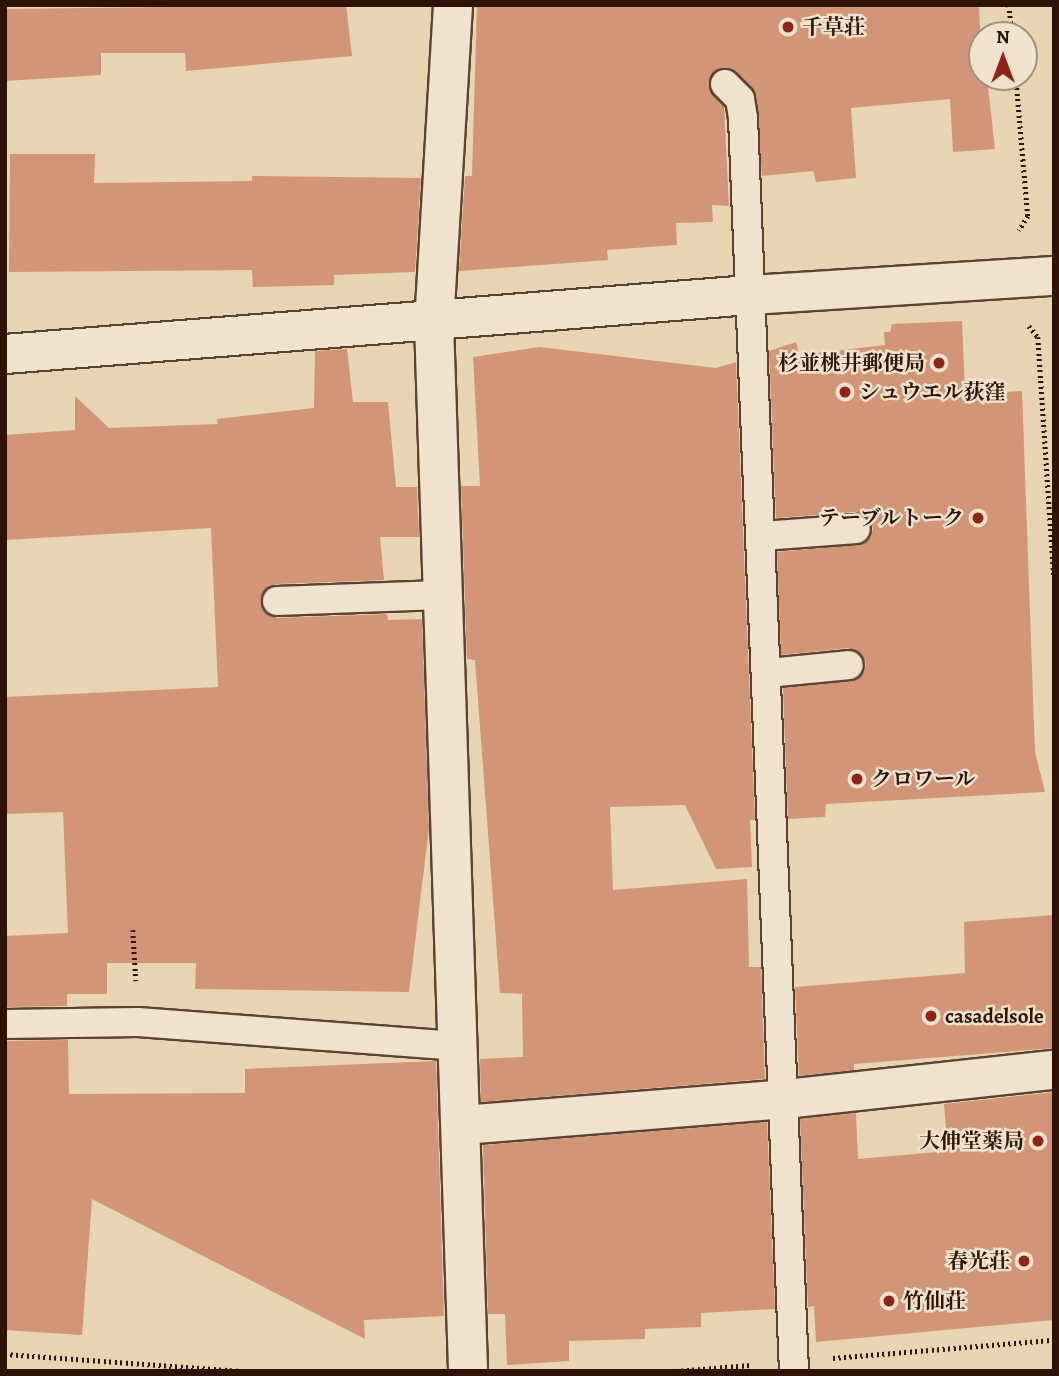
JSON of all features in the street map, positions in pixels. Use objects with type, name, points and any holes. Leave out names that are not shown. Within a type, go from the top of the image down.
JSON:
[{"type":"street","points":[[453,5],[434,322],[441,595],[463,1125],[468,1371]]},
{"type":"street","points":[[5,354],[750,295],[1054,276]]},
{"type":"street","points":[[463,1125],[785,1099],[1054,1070]]},
{"type":"lane","points":[[725,84],[740,99],[743,118],[763,536],[794,1366]]},
{"type":"lane","points":[[763,536],[856,529]]},
{"type":"lane","points":[[277,601],[441,595]]},
{"type":"lane","points":[[768,673],[849,665]]},
{"type":"lane","points":[[5,1024],[138,1022],[459,1046]]},
{"type":"path","points":[[1015,238],[1028,216],[1017,91]]},
{"type":"path","points":[[1022,317],[1038,337],[1054,576]]},
{"type":"path","points":[[132,930],[138,1022]]},
{"type":"path","points":[[676,1371],[794,1366],[1054,1340]]},
{"type":"path","points":[[5,1354],[241,1371]]},
{"type":"building","points":[[346,5],[352,56],[186,71],[185,53],[101,53],[101,75],[5,81],[5,9]]},
{"type":"building","points":[[477,5],[979,5],[980,21],[968,21],[968,91],[989,91],[995,149],[953,152],[950,99],[851,108],[856,178],[816,182],[813,171],[762,176],[756,96],[737,72],[721,68],[713,73],[709,88],[724,107],[729,206],[712,205],[713,222],[676,223],[677,245],[607,250],[608,260],[459,271],[465,176],[472,176]]},
{"type":"building","points":[[10,154],[95,154],[94,183],[252,181],[252,176],[421,178],[415,272],[334,275],[334,285],[253,287],[252,270],[9,272]]},
{"type":"building","points":[[962,321],[965,394],[1022,391],[1035,752],[1045,792],[826,804],[825,817],[788,819],[783,688],[851,681],[864,672],[866,664],[862,655],[848,648],[781,655],[777,552],[858,545],[871,537],[873,528],[869,519],[855,512],[776,518],[769,351],[796,342],[799,355],[885,345],[884,332],[890,332],[892,324]]},
{"type":"building","points":[[539,347],[716,368],[736,362],[755,820],[750,820],[752,867],[716,869],[685,805],[610,807],[613,890],[747,879],[749,967],[761,967],[765,1079],[481,1102],[480,1059],[523,1057],[522,994],[500,993],[475,660],[467,659],[461,486],[480,486],[473,357]]},
{"type":"building","points":[[347,349],[353,402],[388,402],[396,487],[417,487],[419,537],[380,537],[384,580],[276,584],[263,593],[261,602],[263,610],[277,618],[387,614],[388,620],[422,619],[429,828],[409,992],[195,989],[196,963],[107,963],[107,994],[67,994],[67,1006],[5,1007],[5,936],[68,933],[63,812],[5,814],[5,697],[218,687],[211,528],[5,540],[5,435],[75,430],[75,396],[109,428],[218,424],[217,419],[314,408],[315,351]]},
{"type":"building","name":"casadelsole","points":[[1054,915],[1054,1048],[854,1064],[854,1070],[799,1076],[795,987],[965,973],[964,922]]},
{"type":"building","points":[[68,1040],[69,1094],[245,1093],[245,1069],[436,1061],[444,1316],[364,1320],[365,1339],[92,1199],[82,1335],[5,1330],[5,1041]]},
{"type":"building","points":[[1054,1092],[1054,1320],[816,1342],[814,1306],[808,1307],[800,1119],[856,1113],[858,1159],[948,1151],[944,1104]]},
{"type":"building","points":[[767,1122],[775,1309],[701,1313],[701,1327],[645,1329],[645,1339],[569,1341],[569,1361],[507,1365],[505,1314],[488,1314],[483,1145]]},
{"type":"place","name":"千草荘","points":[[788,27]]},
{"type":"place","name":"杉並桃井郵便局","points":[[939,363]]},
{"type":"place","name":"シュウエル荻窪","points":[[845,392]]},
{"type":"place","name":"テーブルトーク","points":[[978,518]]},
{"type":"place","name":"クロワール","points":[[857,779]]},
{"type":"place","name":"casadelsole","points":[[931,1016]]},
{"type":"place","name":"大伸堂薬局","points":[[1038,1141]]},
{"type":"place","name":"春光荘","points":[[1024,1261]]},
{"type":"place","name":"竹仙荘","points":[[889,1301]]}]
